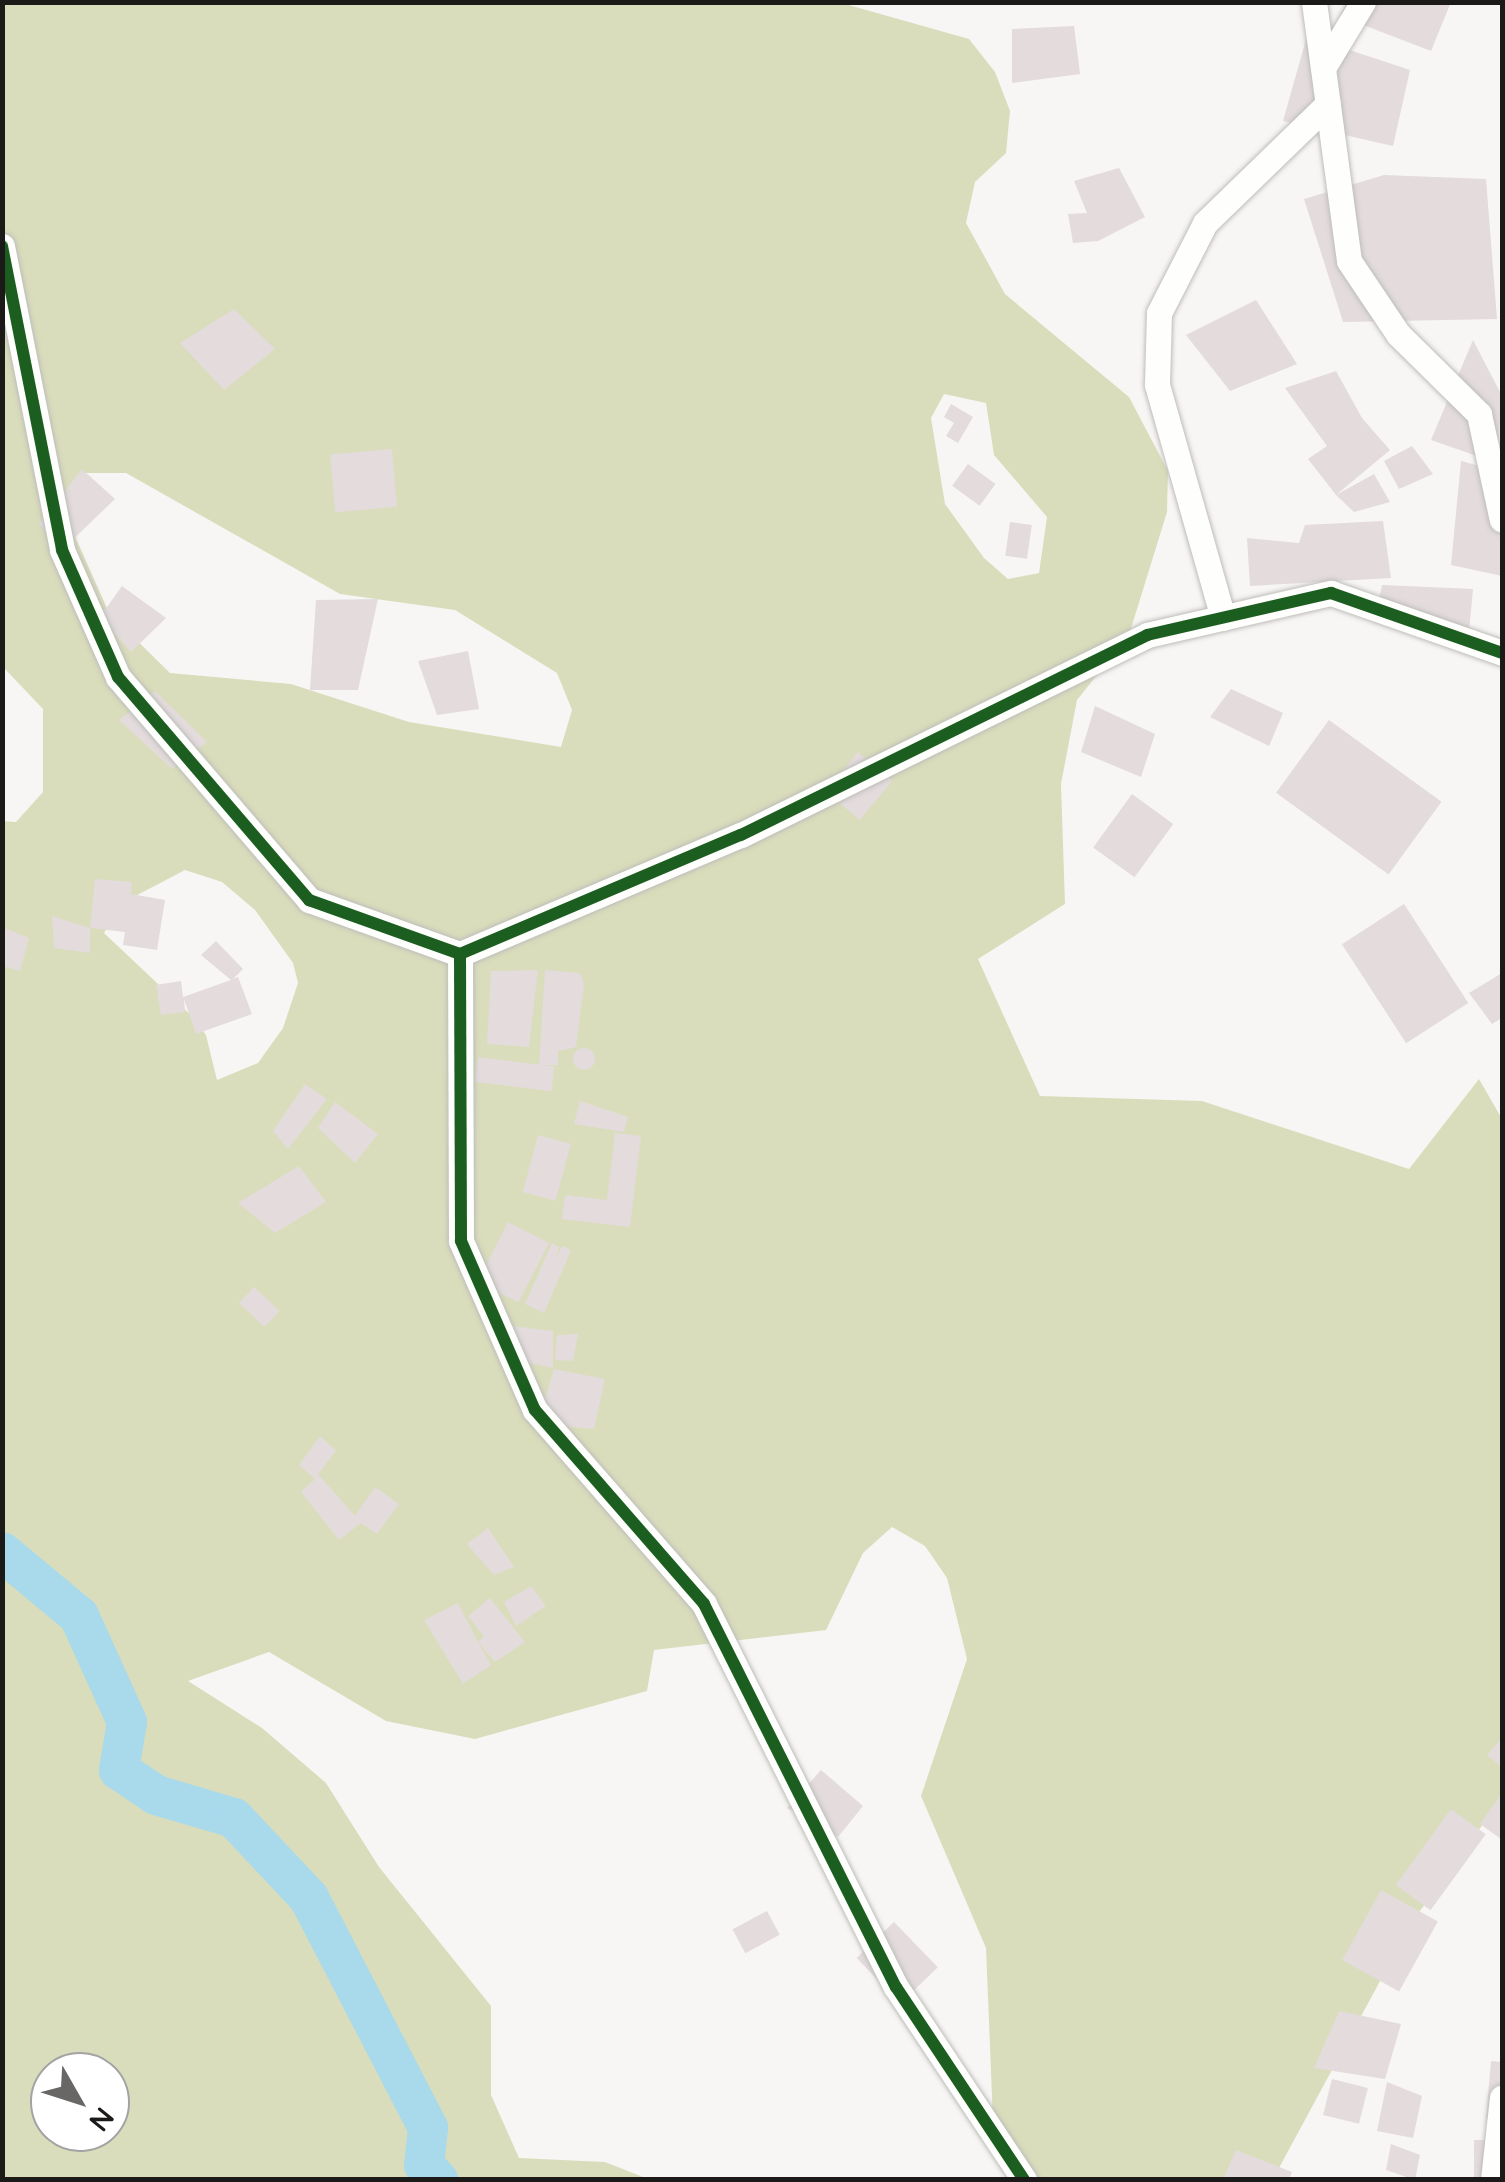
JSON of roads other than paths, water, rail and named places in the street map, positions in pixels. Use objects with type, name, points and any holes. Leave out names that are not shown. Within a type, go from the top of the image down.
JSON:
[{"type":"street","points":[[1314,2],[1349,261],[1398,334],[1479,414],[1502,520]]},
{"type":"street","points":[[1323,68],[1363,2]]},
{"type":"street","points":[[1223,618],[1156,384],[1159,313],[1205,223],[1328,104]]},
{"type":"street","points":[[2,246],[62,550],[118,677],[309,900],[460,954],[741,835],[1147,635],[1331,593],[1502,654]]},
{"type":"street","points":[[460,954],[461,1241],[536,1410],[704,1604],[896,1987],[1024,2180]]},
{"type":"street","points":[[1492,2180],[1502,2098]]},
{"type":"waterway","points":[[2,1552],[79,1616],[127,1722],[119,1770],[156,1795],[234,1818],[309,1898],[428,2128],[424,2165],[438,2180]]}]
